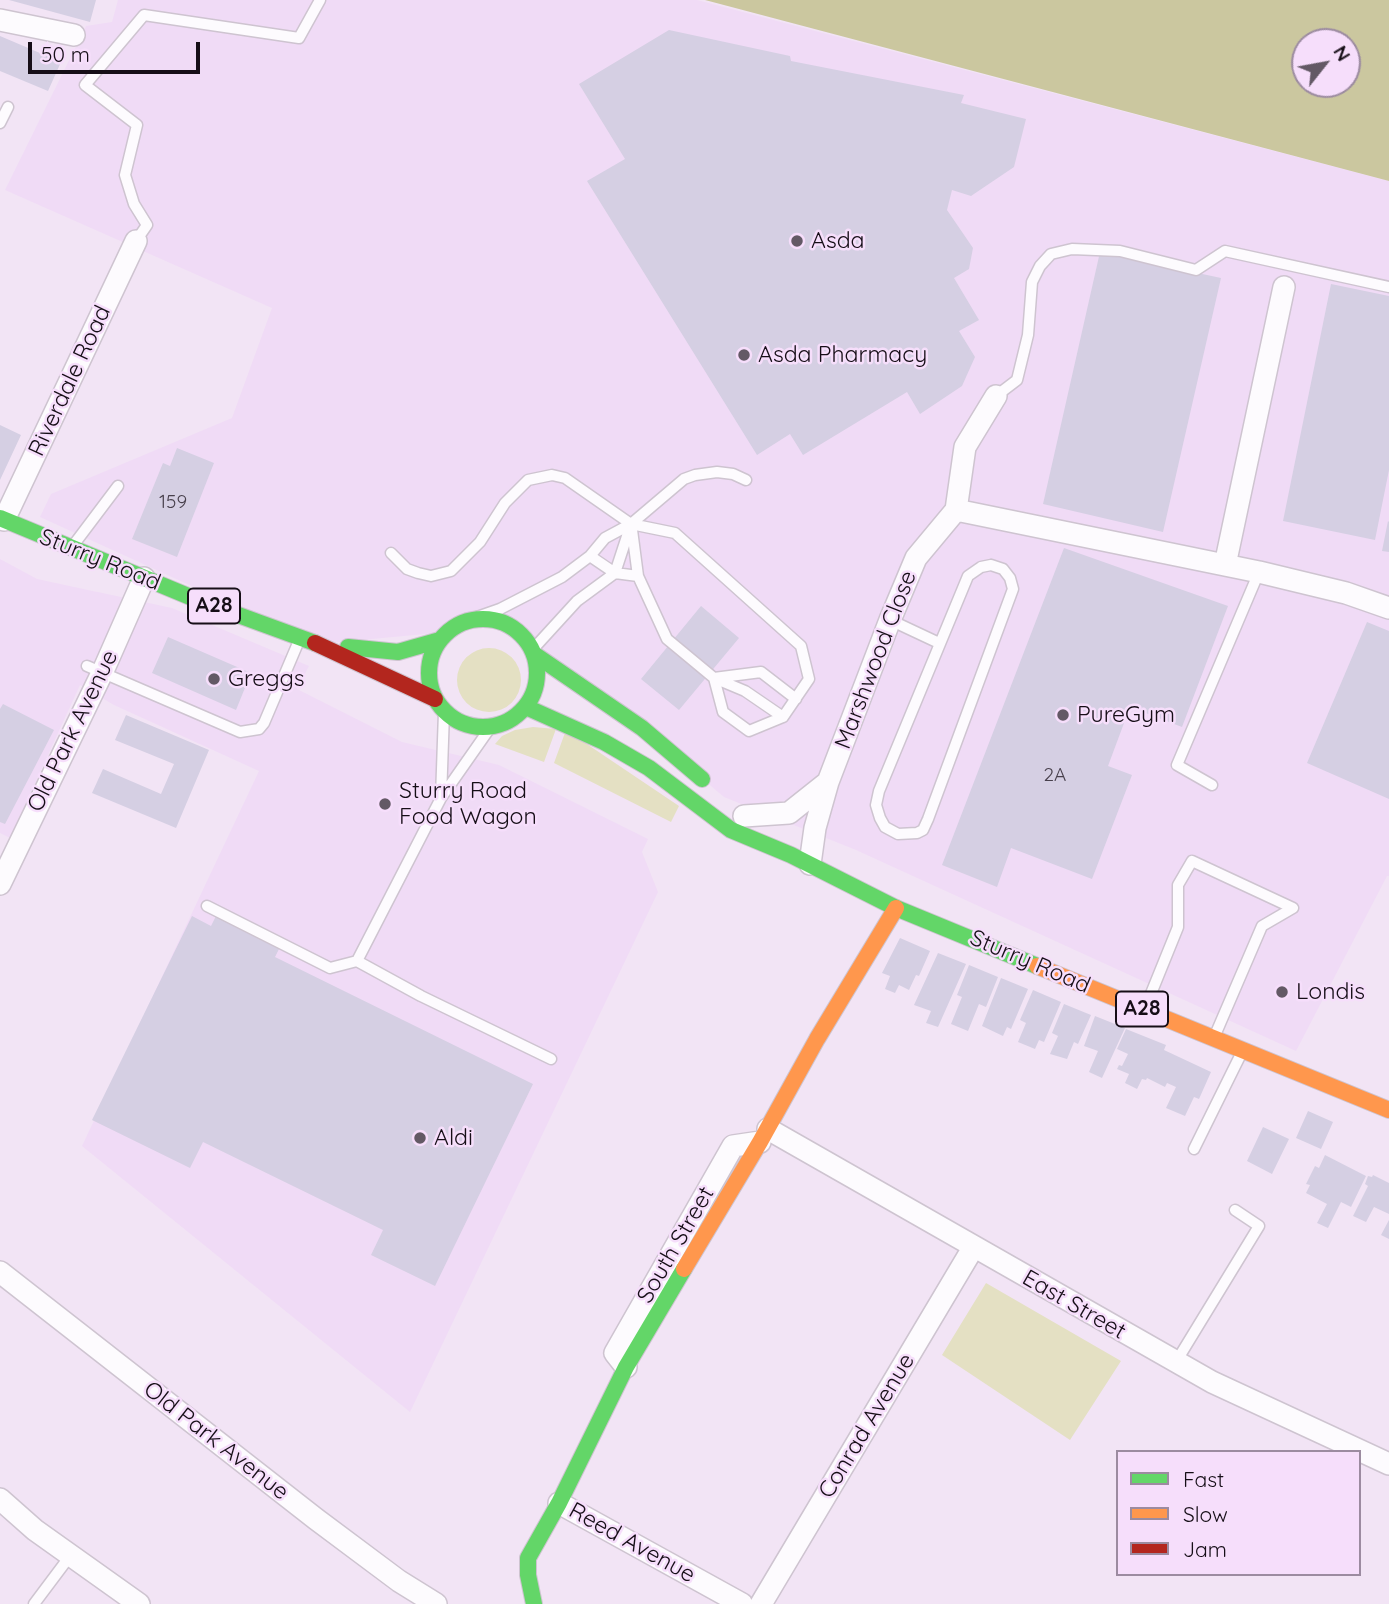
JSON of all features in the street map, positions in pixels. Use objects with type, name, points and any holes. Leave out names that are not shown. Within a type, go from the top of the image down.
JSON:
[{"type":"main road","name":"Sturry Road","points":[[2,519],[144,578],[318,644],[440,705],[458,722],[490,728]]},
{"type":"main road","points":[[463,622],[485,618],[503,622],[519,632],[533,652],[642,728],[713,788]]},
{"type":"main road","name":"Sturry Road","points":[[318,644],[398,652],[440,639],[463,622]]},
{"type":"main road","points":[[440,639],[432,653],[428,669],[429,684],[440,705]]},
{"type":"main road","points":[[490,728],[516,717],[526,707],[535,690],[538,672],[533,652]]},
{"type":"main road","name":"Sturry Road","points":[[526,707],[604,742],[649,768],[731,830],[800,860],[896,908],[1389,1110]]},
{"type":"main road","name":"Sturry Road","points":[[739,811],[800,860]]},
{"type":"main road","points":[[764,1136],[817,1039],[896,908]]},
{"type":"main road","name":"South Street","points":[[534,1604],[528,1575],[528,1558],[559,1503],[626,1367]]},
{"type":"street","points":[[0,20],[74,35]]},
{"type":"street","name":"Riverdale Road","points":[[2,519],[136,241]]},
{"type":"street","points":[[1225,565],[1284,287]]},
{"type":"street","points":[[996,396],[965,447],[957,510],[1259,572],[1346,593],[1389,608]]},
{"type":"street","name":"Marshwood Close","points":[[800,860],[815,828],[828,782],[916,558],[957,510]]},
{"type":"street","name":"Old Park Avenue","points":[[0,884],[95,668],[144,578]]},
{"type":"street","points":[[739,811],[789,813],[828,782]]},
{"type":"street","name":"East Street","points":[[764,1136],[973,1248],[1176,1363],[1359,1450]]},
{"type":"street","name":"South Street","points":[[626,1367],[615,1353],[733,1146],[764,1136]]},
{"type":"street","name":"Conrad Avenue","points":[[761,1604],[973,1248]]},
{"type":"street","name":"Old Park Avenue","points":[[0,1272],[316,1519],[399,1581],[436,1604]]},
{"type":"street","name":"East Street","points":[[1361,1451],[1389,1464]]},
{"type":"street","points":[[0,1499],[35,1531],[139,1604]]},
{"type":"street","name":"Reed Avenue","points":[[559,1503],[743,1604]]},
{"type":"lane","points":[[136,241],[147,225],[134,204],[125,175],[137,125],[85,85],[144,15],[299,38],[320,0]]},
{"type":"lane","points":[[0,123],[8,107]]},
{"type":"lane","points":[[996,396],[1017,380],[1028,335],[1032,282],[1040,266],[1051,254],[1072,249],[1120,251],[1196,270],[1225,251],[1389,287]]},
{"type":"lane","points":[[463,622],[500,609],[562,577],[590,556],[605,538],[631,524],[684,479],[695,475],[733,474],[746,480]]},
{"type":"lane","points":[[391,553],[407,569],[418,573],[431,576],[451,571],[480,542],[505,503],[528,480],[541,476],[565,478],[631,524],[675,533],[801,646],[810,679],[783,717],[749,732],[723,712],[714,678]]},
{"type":"lane","points":[[71,548],[118,486]]},
{"type":"lane","points":[[533,652],[577,601],[615,573],[631,524]]},
{"type":"lane","points":[[631,524],[638,576],[667,639],[714,678],[745,691],[783,717]]},
{"type":"lane","points":[[590,556],[615,573],[638,576]]},
{"type":"lane","points":[[991,565],[1003,569],[1010,578],[1013,589],[928,819],[923,830],[917,834],[898,834],[885,827],[880,818],[877,800],[939,643],[968,576],[981,567],[991,565]]},
{"type":"lane","points":[[1212,785],[1177,765],[1259,572]]},
{"type":"lane","points":[[890,620],[939,643]]},
{"type":"lane","points":[[95,668],[240,732],[259,729],[264,723],[300,638]]},
{"type":"lane","points":[[714,678],[761,672],[796,699]]},
{"type":"lane","points":[[440,705],[440,798]]},
{"type":"lane","points":[[357,961],[440,798],[490,728]]},
{"type":"lane","points":[[1144,1010],[1178,927],[1178,885],[1192,861],[1293,908],[1262,926],[1214,1038]]},
{"type":"lane","points":[[207,906],[330,968],[357,961],[421,996],[551,1059]]},
{"type":"lane","points":[[1195,1149],[1242,1050]]},
{"type":"lane","points":[[1176,1363],[1259,1226],[1234,1210]]},
{"type":"lane","points":[[34,1604],[70,1556]]},
{"type":"shaded area","points":[[118,0],[697,0],[1389,181],[1389,876],[1296,1051],[856,850],[724,797],[642,728],[532,649],[519,632],[504,622],[485,618],[463,622],[446,632],[319,644],[40,517],[51,494],[232,418],[272,308],[5,190],[86,26],[112,22]]},
{"type":"shaded area","points":[[705,0],[1389,0],[1389,181]]},
{"type":"shaded area","points":[[0,559],[37,579],[172,608],[309,666],[297,689],[402,742],[499,765],[648,839],[642,852],[658,892],[410,1412],[82,1146],[259,771],[114,705],[80,685],[10,838],[0,833]]},
{"type":"shaded area","points":[[483,648],[495,648],[512,657],[519,668],[519,692],[512,703],[495,712],[483,712],[471,707],[462,698],[457,686],[457,674],[462,662],[471,653]]},
{"type":"shaded area","points":[[533,727],[556,729],[544,762],[495,744],[502,736],[515,730]]},
{"type":"shaded area","points":[[566,730],[679,806],[671,822],[554,763]]},
{"type":"shaded area","points":[[986,1283],[1121,1361],[1070,1440],[942,1355]]},
{"type":"building","points":[[9,0],[96,0],[90,22]]},
{"type":"building","name":"Asda","points":[[669,30],[790,56],[791,61],[964,95],[961,103],[1026,119],[1014,167],[971,196],[952,190],[947,210],[973,248],[969,269],[954,278],[979,320],[959,331],[975,357],[962,386],[920,414],[907,392],[803,455],[790,434],[757,455],[587,181],[625,159],[579,84]]},
{"type":"building","points":[[0,36],[61,62],[48,91],[0,71]]},
{"type":"building","points":[[1100,252],[1221,278],[1163,532],[1043,504]]},
{"type":"building","points":[[1331,284],[1389,296],[1389,470],[1375,540],[1283,521]]},
{"type":"building","points":[[0,425],[21,435],[0,480]]},
{"type":"building","points":[[177,448],[214,463],[177,557],[132,539],[163,463],[170,466]]},
{"type":"building","points":[[1389,522],[1389,552],[1382,551]]},
{"type":"building","points":[[1064,548],[1228,606],[1182,727],[1130,707],[1108,766],[1132,775],[1092,879],[1011,848],[997,887],[942,865]]},
{"type":"building","points":[[701,606],[739,638],[679,710],[641,679]]},
{"type":"building","points":[[1367,622],[1389,631],[1389,799],[1307,763]]},
{"type":"building","name":"Greggs","points":[[168,637],[251,673],[236,710],[152,673]]},
{"type":"building","points":[[3,704],[54,730],[5,824],[0,822],[0,709]]},
{"type":"building","points":[[126,715],[209,750],[176,828],[92,793],[103,769],[161,794],[174,764],[115,740]]},
{"type":"building","points":[[192,916],[211,926],[216,916],[280,947],[275,957],[533,1084],[435,1286],[371,1255],[383,1230],[203,1142],[190,1168],[92,1120]]},
{"type":"building","points":[[900,938],[930,951],[919,976],[916,975],[909,990],[899,985],[895,993],[885,989],[890,976],[882,973]]},
{"type":"building","points":[[938,953],[966,964],[938,1027],[926,1023],[931,1011],[914,1005]]},
{"type":"building","points":[[969,965],[998,977],[986,1007],[979,1004],[968,1031],[951,1024],[962,997],[957,995]]},
{"type":"building","points":[[1001,978],[1028,989],[1011,1029],[1007,1027],[1003,1036],[982,1026]]},
{"type":"building","points":[[1033,990],[1061,1002],[1044,1042],[1039,1040],[1035,1049],[1018,1042],[1026,1023],[1020,1020]]},
{"type":"building","points":[[1064,1004],[1091,1015],[1078,1044],[1074,1042],[1067,1059],[1050,1054],[1058,1036],[1052,1033]]},
{"type":"building","points":[[1095,1016],[1125,1028],[1102,1078],[1089,1072],[1098,1051],[1084,1046]]},
{"type":"building","points":[[1126,1029],[1166,1045],[1164,1050],[1211,1072],[1199,1099],[1194,1097],[1185,1116],[1166,1108],[1176,1087],[1167,1083],[1165,1087],[1147,1078],[1142,1079],[1137,1089],[1125,1083],[1129,1074],[1117,1069],[1119,1065],[1122,1066],[1128,1054],[1117,1049]]},
{"type":"building","points":[[1308,1111],[1333,1122],[1321,1149],[1296,1138]]},
{"type":"building","points":[[1263,1127],[1289,1139],[1272,1174],[1247,1161]]},
{"type":"building","points":[[1325,1155],[1366,1176],[1351,1207],[1341,1202],[1328,1228],[1317,1223],[1327,1204],[1306,1193],[1310,1185],[1306,1184],[1315,1166],[1319,1168]]},
{"type":"building","points":[[1373,1175],[1389,1183],[1389,1214],[1374,1207],[1366,1222],[1353,1216],[1368,1186],[1365,1184],[1368,1176]]},
{"type":"building","points":[[1389,1220],[1389,1239],[1381,1235]]},
{"type":"traffic: fast","points":[[0,518],[200,601],[315,643]]},
{"type":"traffic: fast","points":[[483,619],[504,623],[522,634],[533,652],[537,673],[533,694],[522,712],[504,723],[483,727],[462,723],[444,712],[433,694],[429,673],[433,652],[444,634],[462,623],[483,619]]},
{"type":"traffic: fast","points":[[348,647],[398,652],[440,640]]},
{"type":"traffic: fast","points":[[534,654],[642,728],[702,779]]},
{"type":"traffic: fast","points":[[526,707],[604,742],[649,768],[731,830],[791,855],[896,908],[1037,966]]},
{"type":"traffic: fast","points":[[534,1604],[528,1575],[528,1558],[559,1503],[626,1367],[684,1269]]},
{"type":"traffic: slow","points":[[684,1269],[896,908]]},
{"type":"traffic: slow","points":[[1037,966],[1389,1110]]},
{"type":"traffic: jam","points":[[315,643],[435,699]]},
{"type":"place","name":"Asda","points":[[797,241]]},
{"type":"place","name":"Asda Pharmacy","points":[[744,355]]},
{"type":"place","name":"Greggs","points":[[214,679]]},
{"type":"place","name":"PureGym","points":[[1063,715]]},
{"type":"place","name":"Sturry Road Food Wagon","points":[[385,804]]},
{"type":"place","name":"Londis","points":[[1282,992]]},
{"type":"place","name":"Aldi","points":[[420,1138]]}]
